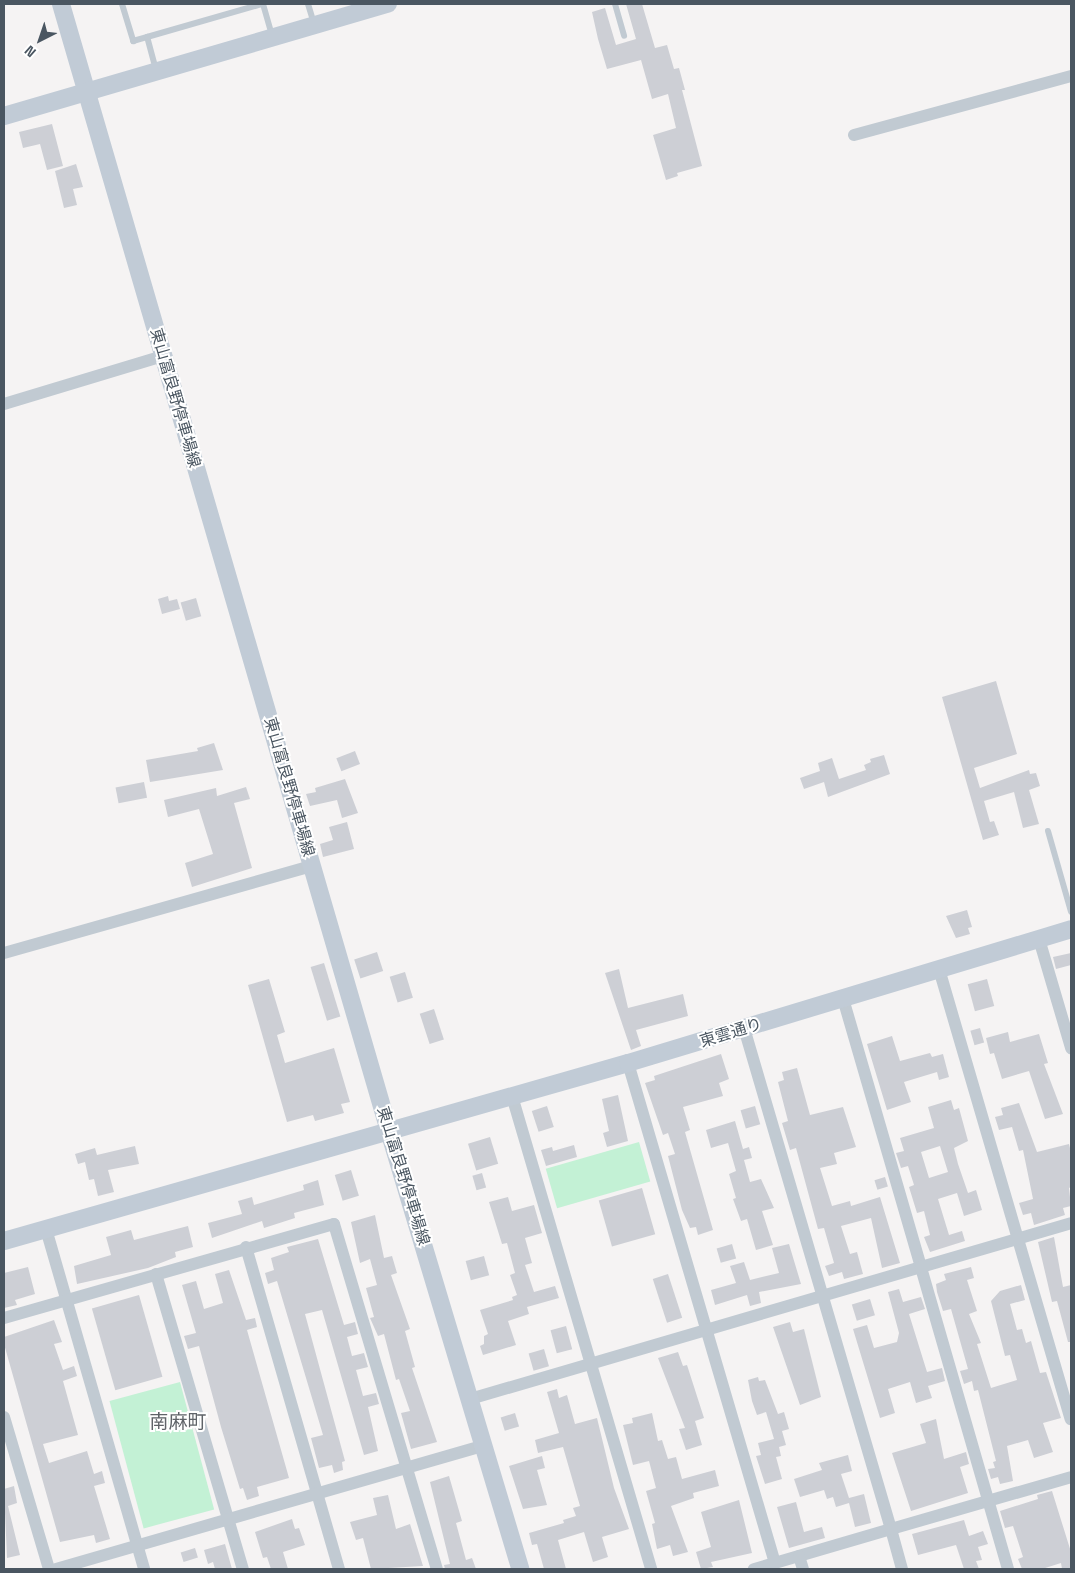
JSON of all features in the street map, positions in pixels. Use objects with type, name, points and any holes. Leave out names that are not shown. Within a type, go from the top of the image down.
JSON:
[{"type":"main road","name":"東山富良野停車場線","points":[[61,4],[388,1131],[520,1569]]},
{"type":"main road","points":[[4,116],[388,4]]},
{"type":"main road","name":"東雲通り","points":[[4,1242],[628,1064],[1071,929]]},
{"type":"street","points":[[854,134],[1071,76]]},
{"type":"street","points":[[4,404],[163,356]]},
{"type":"street","points":[[4,953],[312,866]]},
{"type":"street","points":[[1039,938],[1071,1048]]},
{"type":"street","points":[[939,969],[1071,1419]]},
{"type":"street","points":[[843,999],[1008,1569]]},
{"type":"street","points":[[744,1028],[902,1569]]},
{"type":"street","points":[[628,1064],[775,1563]]},
{"type":"street","points":[[512,1096],[650,1569]]},
{"type":"street","points":[[470,1399],[1071,1222]]},
{"type":"street","points":[[4,1318],[334,1224],[409,1468],[437,1569]]},
{"type":"street","points":[[46,1229],[144,1569]]},
{"type":"street","points":[[246,1248],[339,1569]]},
{"type":"street","points":[[156,1274],[242,1569]]},
{"type":"street","points":[[4,1417],[49,1569]]},
{"type":"street","points":[[56,1569],[484,1446]]},
{"type":"street","points":[[754,1569],[1071,1477]]},
{"type":"street","points":[[799,1556],[803,1569]]},
{"type":"lane","points":[[122,4],[133,41],[262,4],[272,38]]},
{"type":"lane","points":[[308,4],[314,25]]},
{"type":"lane","points":[[616,4],[624,36]]},
{"type":"lane","points":[[147,37],[157,71]]},
{"type":"lane","points":[[1048,831],[1071,912]]},
{"type":"green space","points":[[639,1142],[650,1181],[557,1208],[546,1169]]},
{"type":"green space","points":[[180,1382],[214,1510],[144,1528],[109,1401]]},
{"type":"building","points":[[626,4],[642,4],[655,48],[667,45],[674,69],[679,68],[685,90],[682,90],[702,166],[677,173],[678,176],[666,180],[653,135],[676,128],[668,94],[652,99],[641,60],[607,69],[598,39],[592,12],[605,8],[616,45],[636,39]]},
{"type":"building","points":[[52,124],[63,166],[47,170],[40,144],[23,148],[19,132]]},
{"type":"building","points":[[76,164],[83,187],[73,189],[77,205],[64,208],[55,171]]},
{"type":"building","points":[[168,596],[169,601],[177,599],[180,609],[162,614],[158,599]]},
{"type":"building","points":[[196,598],[201,616],[186,621],[181,602]]},
{"type":"building","points":[[996,681],[1017,754],[974,768],[980,788],[1029,770],[1030,774],[1036,773],[1040,786],[1029,790],[1039,824],[1023,828],[1014,792],[984,801],[990,822],[994,821],[999,835],[983,840],[942,697]]},
{"type":"building","points":[[214,743],[223,770],[150,782],[146,760],[198,751],[197,748]]},
{"type":"building","points":[[355,751],[360,764],[341,771],[336,758]]},
{"type":"building","points":[[884,755],[890,774],[828,797],[824,782],[804,789],[800,778],[820,771],[818,763],[832,758],[839,779],[866,770],[864,765],[871,762],[870,759]]},
{"type":"building","points":[[345,779],[358,813],[342,818],[337,800],[310,806],[306,794],[316,792],[315,788]]},
{"type":"building","points":[[144,782],[147,798],[119,803],[116,788]]},
{"type":"building","points":[[246,787],[250,799],[234,803],[252,868],[192,887],[185,863],[213,854],[199,809],[168,817],[164,800],[216,788],[217,796]]},
{"type":"building","points":[[347,822],[354,849],[323,857],[320,844],[333,840],[329,827]]},
{"type":"building","points":[[967,910],[972,927],[968,928],[970,934],[956,938],[946,916]]},
{"type":"building","points":[[377,952],[383,971],[360,978],[354,959]]},
{"type":"building","points":[[1071,953],[1071,965],[1056,969],[1053,957]]},
{"type":"building","points":[[324,963],[340,1017],[327,1021],[311,967]]},
{"type":"building","points":[[619,969],[628,1008],[683,994],[688,1016],[636,1030],[641,1046],[631,1050],[605,973]]},
{"type":"building","points":[[405,972],[413,998],[398,1002],[390,977]]},
{"type":"building","points":[[269,979],[285,1032],[277,1035],[285,1063],[334,1048],[350,1102],[341,1104],[344,1113],[315,1121],[313,1115],[287,1122],[248,985]]},
{"type":"building","points":[[987,979],[994,1006],[975,1011],[968,984]]},
{"type":"building","points":[[434,1009],[444,1039],[430,1044],[420,1014]]},
{"type":"building","points":[[980,1028],[984,1042],[975,1045],[970,1031]]},
{"type":"building","points":[[1008,1032],[1010,1042],[1039,1034],[1048,1063],[1044,1064],[1063,1114],[1045,1119],[1029,1071],[1002,1079],[994,1053],[990,1054],[986,1038]]},
{"type":"building","points":[[892,1036],[900,1061],[930,1053],[932,1057],[943,1054],[949,1077],[939,1080],[937,1072],[904,1082],[911,1102],[887,1110],[867,1044]]},
{"type":"building","points":[[721,1054],[729,1079],[719,1083],[723,1096],[683,1107],[690,1130],[685,1132],[713,1230],[698,1235],[696,1227],[690,1228],[682,1210],[668,1156],[675,1154],[668,1133],[663,1135],[645,1083],[655,1080],[654,1076]]},
{"type":"building","points":[[797,1068],[810,1115],[843,1107],[856,1147],[834,1153],[837,1164],[820,1168],[832,1206],[850,1201],[851,1206],[880,1197],[900,1263],[882,1268],[871,1218],[841,1226],[850,1254],[857,1252],[863,1274],[844,1279],[842,1272],[829,1276],[825,1266],[834,1263],[824,1228],[818,1229],[796,1148],[790,1150],[782,1123],[788,1121],[778,1082],[784,1080],[782,1072]]},
{"type":"building","points":[[618,1095],[628,1141],[607,1147],[603,1133],[609,1131],[602,1099]]},
{"type":"building","points":[[951,1100],[954,1110],[959,1108],[968,1141],[954,1148],[968,1193],[976,1190],[982,1210],[964,1216],[957,1193],[938,1199],[949,1235],[962,1231],[965,1241],[930,1252],[924,1237],[930,1235],[924,1211],[917,1213],[909,1187],[914,1185],[908,1166],[901,1168],[896,1153],[904,1151],[900,1138],[934,1128],[928,1107]],"holes":[[[940,1146],[948,1172],[929,1178],[921,1152]]]},
{"type":"building","points":[[1019,1103],[1037,1152],[1069,1144],[1071,1152],[1071,1187],[1069,1188],[1071,1206],[1063,1208],[1065,1215],[1034,1225],[1031,1213],[1023,1215],[1019,1203],[1033,1199],[1023,1150],[1019,1151],[1012,1127],[999,1130],[995,1117],[1003,1115],[1001,1108]]},
{"type":"building","points":[[547,1106],[554,1127],[539,1132],[532,1111]]},
{"type":"building","points":[[755,1106],[760,1124],[746,1128],[741,1110]]},
{"type":"building","points":[[735,1121],[743,1149],[749,1147],[752,1158],[744,1160],[750,1182],[761,1179],[774,1208],[762,1211],[773,1245],[756,1250],[747,1219],[741,1221],[733,1199],[736,1198],[729,1174],[736,1171],[728,1143],[711,1148],[706,1130]]},
{"type":"building","points":[[490,1137],[498,1164],[476,1171],[468,1144]]},
{"type":"building","points":[[574,1145],[577,1157],[546,1166],[541,1150],[552,1147],[553,1151]]},
{"type":"building","points":[[135,1146],[139,1164],[108,1170],[114,1192],[98,1196],[94,1179],[89,1180],[85,1162],[78,1164],[75,1154],[95,1148],[97,1155]]},
{"type":"building","points":[[351,1170],[359,1196],[343,1201],[335,1175]]},
{"type":"building","points":[[482,1173],[486,1187],[477,1190],[472,1176]]},
{"type":"building","points":[[885,1177],[888,1187],[877,1190],[874,1180]]},
{"type":"building","points":[[318,1180],[324,1205],[294,1213],[295,1218],[264,1228],[262,1221],[212,1238],[208,1223],[242,1214],[238,1201],[252,1197],[254,1205],[304,1190],[303,1185]]},
{"type":"building","points":[[642,1188],[655,1234],[612,1247],[599,1200]]},
{"type":"building","points":[[508,1197],[512,1211],[534,1205],[542,1233],[525,1238],[532,1263],[525,1265],[534,1292],[555,1286],[559,1298],[527,1307],[529,1314],[508,1321],[516,1345],[483,1355],[480,1346],[484,1344],[484,1336],[488,1334],[480,1310],[513,1300],[512,1297],[517,1295],[510,1275],[515,1273],[507,1243],[502,1244],[489,1202]]},
{"type":"building","points":[[375,1215],[384,1258],[392,1256],[397,1273],[391,1275],[410,1329],[405,1331],[415,1367],[412,1368],[437,1442],[411,1449],[401,1413],[410,1411],[399,1379],[396,1380],[384,1334],[378,1336],[370,1318],[374,1317],[366,1288],[377,1285],[370,1259],[360,1263],[351,1222]]},
{"type":"building","points":[[188,1226],[193,1247],[175,1252],[176,1257],[148,1268],[77,1284],[74,1266],[111,1255],[106,1237],[131,1230],[134,1240]]},
{"type":"building","points":[[1054,1237],[1063,1287],[1071,1285],[1071,1342],[1068,1342],[1057,1301],[1052,1302],[1038,1242]]},
{"type":"building","points":[[318,1239],[344,1325],[355,1322],[358,1334],[347,1337],[352,1356],[364,1353],[368,1367],[356,1370],[363,1396],[376,1393],[379,1404],[368,1407],[378,1451],[364,1455],[322,1310],[305,1314],[345,1461],[342,1462],[343,1470],[334,1473],[332,1465],[319,1468],[311,1438],[323,1435],[277,1281],[268,1284],[265,1273],[274,1270],[271,1258],[289,1252],[287,1247]]},
{"type":"building","points":[[732,1244],[736,1258],[721,1263],[717,1248]]},
{"type":"building","points":[[789,1244],[801,1284],[759,1292],[761,1303],[750,1306],[747,1295],[715,1305],[711,1290],[736,1283],[730,1266],[744,1262],[750,1280],[779,1273],[772,1248]]},
{"type":"building","points":[[484,1256],[489,1275],[471,1280],[466,1261]]},
{"type":"building","points":[[28,1267],[35,1294],[15,1300],[17,1305],[4,1308],[4,1273]]},
{"type":"building","points":[[971,1267],[974,1278],[967,1280],[977,1311],[969,1314],[981,1343],[977,1344],[991,1388],[1017,1380],[1010,1355],[1005,1356],[991,1301],[1000,1291],[1021,1285],[1025,1300],[1010,1304],[1017,1330],[1022,1329],[1026,1343],[1031,1341],[1040,1373],[1046,1372],[1061,1418],[1043,1423],[1053,1452],[1034,1458],[1028,1440],[1007,1446],[1013,1481],[1000,1484],[998,1477],[991,1479],[988,1469],[995,1468],[993,1462],[996,1461],[978,1390],[974,1391],[972,1381],[964,1384],[960,1371],[968,1369],[951,1309],[943,1311],[937,1292],[936,1284],[946,1280],[944,1274]]},
{"type":"building","points":[[229,1270],[246,1320],[255,1318],[257,1327],[247,1330],[289,1478],[257,1487],[259,1496],[247,1500],[243,1488],[240,1489],[199,1346],[188,1349],[184,1336],[196,1333],[182,1285],[196,1281],[204,1309],[223,1303],[215,1274]]},
{"type":"building","points":[[668,1274],[682,1318],[667,1323],[653,1279]]},
{"type":"building","points":[[899,1289],[903,1302],[921,1297],[925,1309],[909,1314],[927,1372],[942,1368],[945,1381],[928,1386],[932,1398],[916,1403],[910,1382],[888,1389],[895,1413],[880,1418],[853,1329],[867,1325],[874,1348],[897,1342],[899,1333],[888,1292]]},
{"type":"building","points":[[139,1295],[162,1377],[115,1390],[92,1309]]},
{"type":"building","points":[[870,1299],[875,1315],[857,1321],[852,1305]]},
{"type":"building","points":[[54,1320],[62,1342],[54,1344],[63,1370],[74,1366],[77,1376],[63,1381],[78,1435],[43,1444],[49,1463],[87,1451],[94,1474],[102,1471],[105,1483],[94,1486],[110,1539],[96,1543],[94,1535],[60,1542],[4,1344],[4,1337]]},
{"type":"building","points":[[790,1322],[793,1332],[804,1329],[821,1397],[800,1405],[773,1327]]},
{"type":"building","points":[[566,1326],[572,1349],[557,1353],[551,1330]]},
{"type":"building","points":[[544,1349],[549,1366],[534,1371],[529,1353]]},
{"type":"building","points":[[678,1352],[683,1366],[687,1365],[704,1418],[695,1421],[702,1445],[686,1450],[679,1429],[685,1428],[658,1358]]},
{"type":"building","points":[[758,1377],[759,1381],[765,1380],[778,1414],[784,1412],[789,1429],[782,1431],[786,1445],[779,1447],[781,1456],[776,1457],[782,1479],[765,1484],[756,1456],[761,1455],[758,1443],[774,1439],[766,1412],[757,1415],[752,1401],[748,1380]]},
{"type":"building","points":[[557,1389],[559,1398],[567,1395],[575,1424],[597,1418],[614,1488],[629,1529],[602,1537],[608,1557],[593,1562],[584,1532],[558,1540],[566,1569],[544,1569],[537,1544],[532,1545],[529,1533],[564,1523],[563,1520],[576,1516],[573,1508],[580,1506],[563,1447],[538,1453],[535,1440],[559,1433],[547,1392]]},
{"type":"building","points":[[515,1413],[519,1426],[505,1431],[501,1417]]},
{"type":"building","points":[[652,1413],[658,1441],[662,1440],[668,1459],[676,1457],[682,1479],[715,1470],[719,1486],[693,1493],[694,1498],[671,1506],[688,1552],[673,1556],[670,1545],[657,1549],[652,1524],[655,1523],[646,1491],[656,1488],[649,1461],[633,1465],[623,1425],[633,1423],[632,1418]]},
{"type":"building","points":[[936,1419],[944,1459],[966,1452],[969,1464],[960,1467],[968,1493],[911,1511],[892,1453],[926,1443],[920,1424]]},
{"type":"building","points":[[848,1455],[852,1471],[841,1474],[849,1498],[864,1494],[871,1523],[855,1527],[849,1503],[836,1507],[833,1497],[827,1499],[824,1490],[800,1497],[794,1479],[822,1470],[819,1463]]},
{"type":"building","points":[[542,1456],[545,1468],[537,1470],[547,1505],[523,1509],[509,1466]]},
{"type":"building","points":[[449,1476],[462,1521],[456,1523],[466,1560],[472,1558],[476,1569],[445,1569],[444,1565],[450,1564],[430,1482]]},
{"type":"building","points":[[14,1486],[17,1503],[8,1506],[20,1555],[7,1558],[4,1489]]},
{"type":"building","points":[[1052,1491],[1071,1552],[1071,1569],[1062,1569],[1061,1563],[1042,1569],[1022,1569],[1018,1559],[1023,1557],[1013,1526],[1005,1528],[1000,1511],[1038,1499],[1037,1495]]},
{"type":"building","points":[[388,1495],[396,1529],[410,1524],[423,1566],[371,1569],[363,1538],[356,1540],[350,1522],[377,1515],[373,1498]]},
{"type":"building","points":[[739,1500],[752,1553],[711,1562],[713,1567],[701,1569],[696,1552],[711,1547],[701,1512]]},
{"type":"building","points":[[796,1502],[804,1532],[822,1527],[825,1538],[789,1548],[777,1507]]},
{"type":"building","points":[[292,1519],[295,1529],[299,1528],[305,1545],[283,1552],[288,1569],[271,1569],[267,1557],[263,1558],[255,1532]]},
{"type":"building","points":[[964,1520],[969,1536],[983,1531],[988,1544],[978,1547],[982,1560],[976,1561],[979,1569],[964,1569],[956,1545],[918,1555],[912,1534]]},
{"type":"building","points":[[225,1544],[232,1569],[215,1569],[213,1562],[208,1564],[204,1550]]},
{"type":"building","points":[[195,1548],[198,1558],[184,1562],[181,1552]]},
{"type":"district","name":"南麻町","points":[[178,1422]]}]
